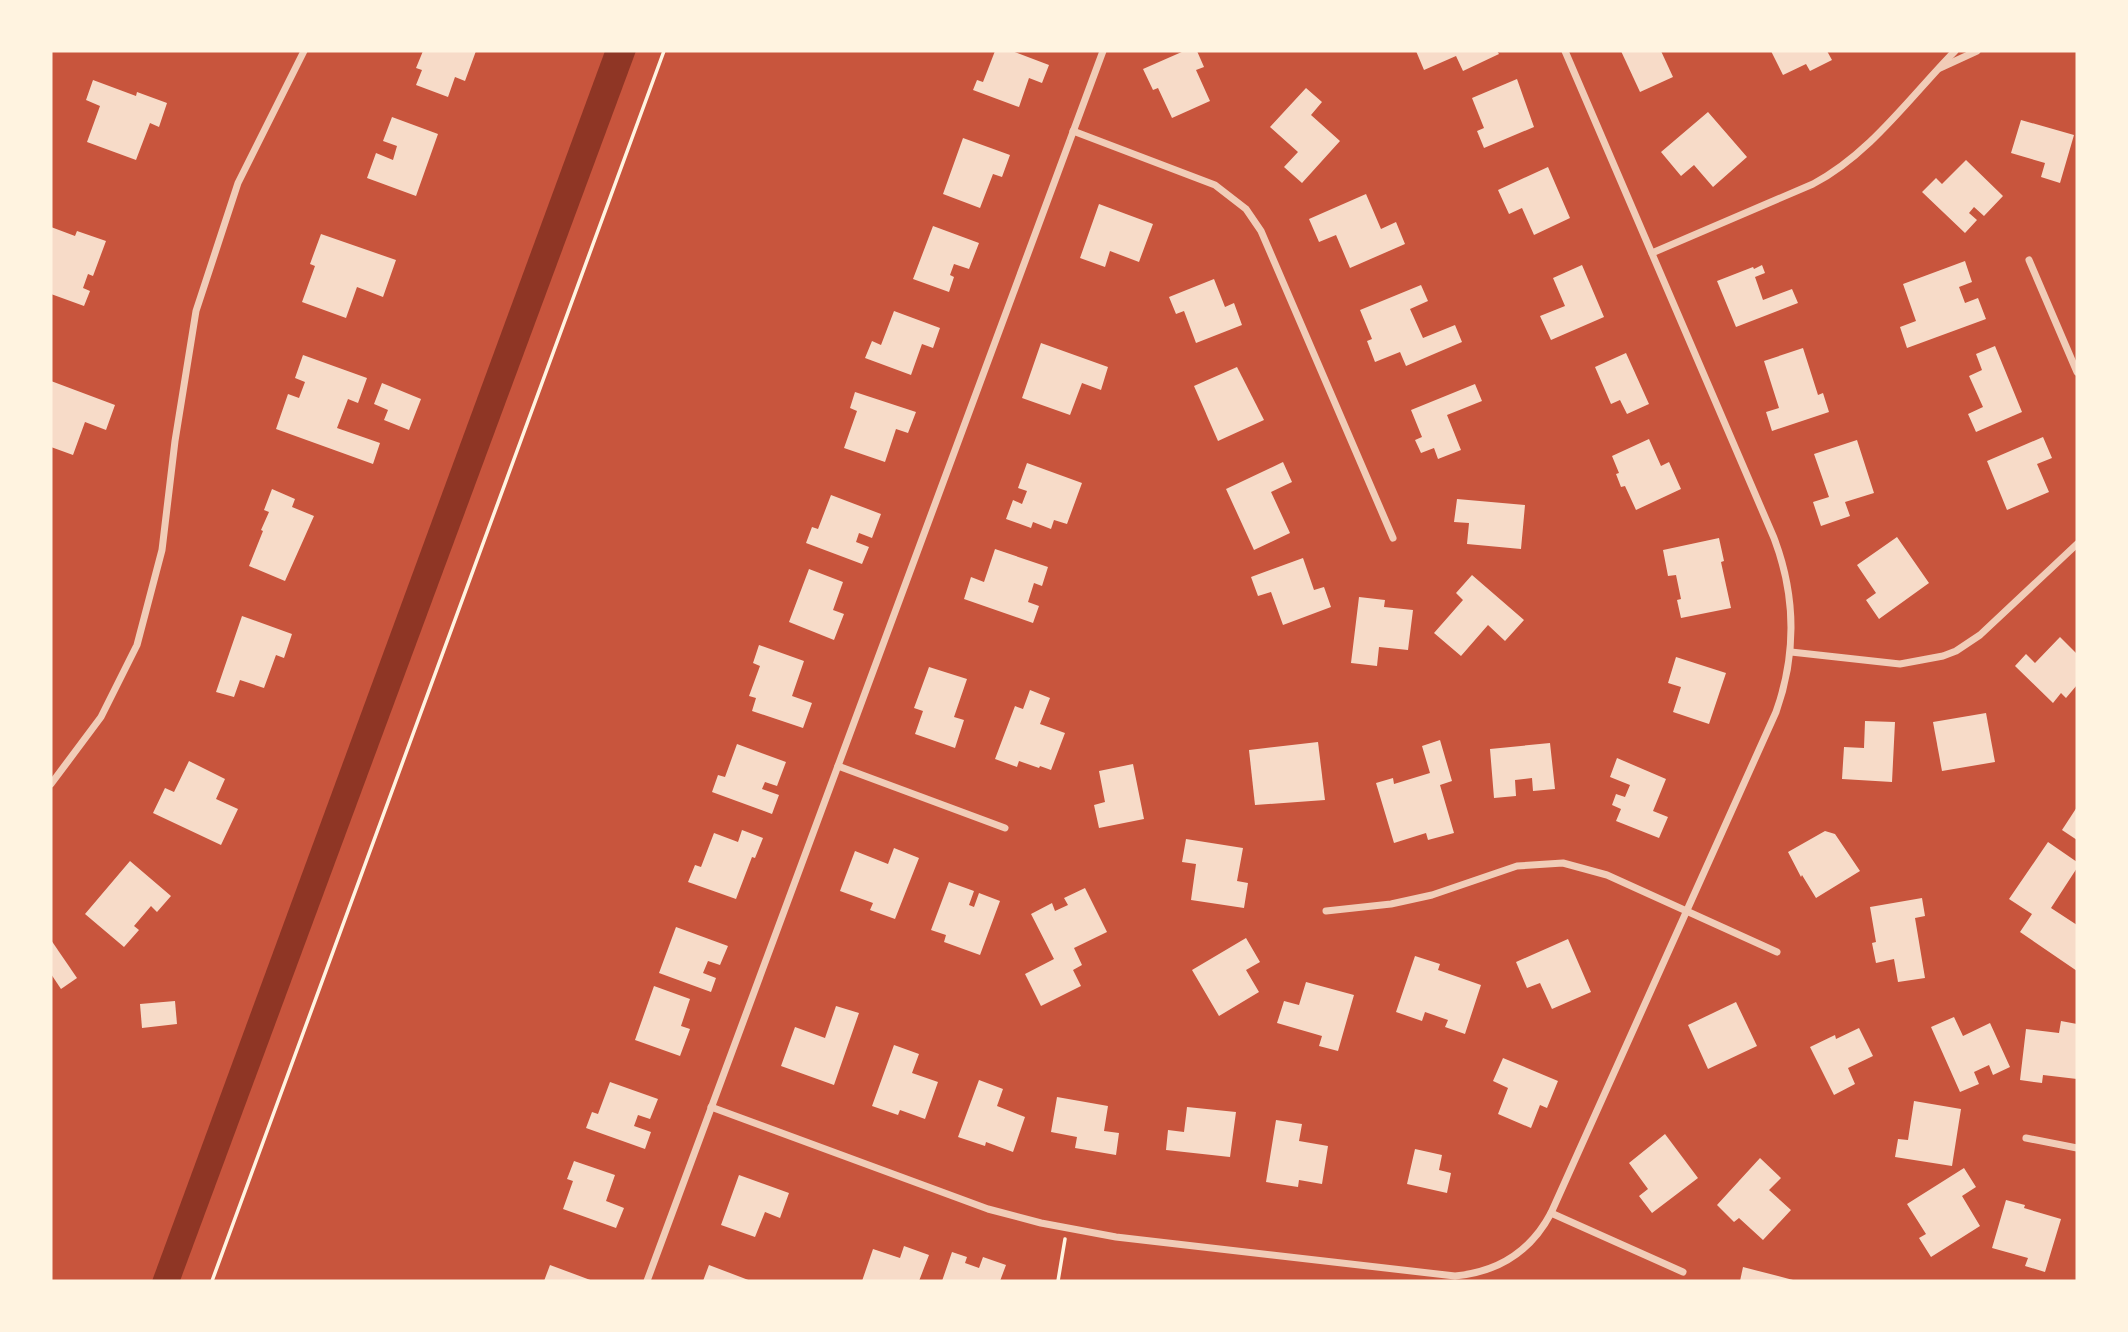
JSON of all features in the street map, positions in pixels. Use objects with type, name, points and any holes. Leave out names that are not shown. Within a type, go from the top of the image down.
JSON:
[{"type":"street","points":[[51,784],[101,717],[137,645],[162,550],[175,441],[196,312],[238,183],[304,51]]},
{"type":"street","points":[[647,1281],[1103,51]]},
{"type":"street","points":[[711,1107],[988,1209],[1067,1229],[1455,1276],[1494,1268],[1517,1254],[1536,1236],[1551,1213],[1776,712],[1789,668],[1793,625],[1784,564],[1565,51]]},
{"type":"street","points":[[1652,253],[1836,172],[1856,156],[1955,51]]},
{"type":"street","points":[[1936,70],[1976,51]]},
{"type":"street","points":[[1073,131],[1203,179],[1226,191],[1246,209],[1261,231],[1393,537]]},
{"type":"street","points":[[2029,260],[2077,372]]},
{"type":"street","points":[[1791,652],[1900,664],[1943,656],[1980,635],[2077,544]]},
{"type":"street","points":[[838,766],[1005,828]]},
{"type":"street","points":[[1326,911],[1391,904],[1432,895],[1517,866],[1547,863],[1593,870],[1777,952]]},
{"type":"street","points":[[2026,1138],[2077,1148]]},
{"type":"street","points":[[1551,1213],[1683,1272]]},
{"type":"path","points":[[212,1281],[664,51]]},
{"type":"path","points":[[1058,1281],[1067,1229]]},
{"type":"shaded area","points":[[605,51],[636,51],[180,1281],[152,1281]]},
{"type":"building","points":[[423,51],[476,51],[465,81],[455,77],[448,97],[416,85],[422,70],[416,68]]},
{"type":"building","points":[[995,51],[1012,51],[1049,65],[1042,83],[1029,78],[1019,107],[973,90],[977,80],[983,82]]},
{"type":"building","points":[[1184,51],[1197,51],[1204,67],[1196,70],[1210,101],[1172,118],[1158,88],[1153,90],[1143,69]]},
{"type":"building","points":[[1416,51],[1497,51],[1499,54],[1463,71],[1456,56],[1424,70]]},
{"type":"building","points":[[1621,51],[1661,51],[1673,77],[1640,92]]},
{"type":"building","points":[[1771,51],[1827,51],[1832,60],[1810,71],[1806,64],[1783,75]]},
{"type":"building","points":[[1517,79],[1534,127],[1484,148],[1477,131],[1484,128],[1472,98]]},
{"type":"building","points":[[93,80],[136,96],[137,92],[167,103],[159,127],[150,123],[136,160],[87,142],[100,106],[86,100]]},
{"type":"building","points":[[1306,88],[1322,102],[1311,115],[1340,141],[1302,183],[1284,167],[1298,152],[1270,127]]},
{"type":"building","points":[[1708,112],[1747,157],[1713,187],[1694,165],[1681,176],[1661,152]]},
{"type":"building","points":[[392,117],[438,134],[416,196],[367,178],[376,153],[393,160],[397,146],[383,141]]},
{"type":"building","points":[[2021,120],[2074,135],[2060,183],[2041,177],[2045,163],[2011,153]]},
{"type":"building","points":[[963,138],[1010,155],[1002,177],[993,174],[980,208],[943,194]]},
{"type":"building","points":[[1966,160],[2003,196],[1984,216],[1974,207],[1969,213],[1977,220],[1965,233],[1922,192],[1936,178],[1942,184]]},
{"type":"building","points":[[1548,167],[1570,218],[1534,235],[1522,208],[1509,214],[1498,190]]},
{"type":"building","points":[[1366,194],[1381,229],[1396,222],[1405,244],[1350,268],[1336,235],[1319,242],[1309,219]]},
{"type":"building","points":[[1099,204],[1153,224],[1139,262],[1110,251],[1105,267],[1080,258]]},
{"type":"building","points":[[933,226],[979,243],[969,269],[954,264],[950,275],[954,277],[949,292],[913,279]]},
{"type":"building","points":[[51,227],[75,236],[77,231],[106,241],[93,276],[88,274],[83,288],[90,291],[84,306],[51,294]]},
{"type":"building","points":[[321,234],[396,260],[383,297],[357,287],[346,318],[302,302],[315,266],[310,264]]},
{"type":"building","points":[[1965,261],[1972,282],[1959,287],[1965,303],[1978,298],[1986,319],[1907,348],[1900,327],[1916,321],[1903,284]]},
{"type":"building","points":[[1582,265],[1604,317],[1551,340],[1540,316],[1565,306],[1553,278]]},
{"type":"building","points":[[1762,265],[1765,273],[1755,277],[1763,300],[1792,289],[1798,303],[1736,327],[1717,281]]},
{"type":"building","points":[[1214,279],[1225,307],[1234,303],[1242,325],[1196,343],[1184,311],[1176,314],[1169,297]]},
{"type":"building","points":[[1421,285],[1428,301],[1410,309],[1423,338],[1455,325],[1462,342],[1406,366],[1400,352],[1375,362],[1367,341],[1372,339],[1360,310]]},
{"type":"building","points":[[894,311],[940,328],[933,348],[922,344],[911,375],[865,358],[872,341],[881,345]]},
{"type":"building","points":[[1041,343],[1108,367],[1101,390],[1082,383],[1070,415],[1022,398]]},
{"type":"building","points":[[1995,346],[2022,412],[1976,432],[1968,414],[1983,407],[1969,376],[1982,370],[1976,354]]},
{"type":"building","points":[[1803,348],[1818,395],[1823,393],[1829,412],[1772,431],[1766,412],[1779,408],[1764,361]]},
{"type":"building","points":[[1626,353],[1649,404],[1627,414],[1620,400],[1611,404],[1595,367]]},
{"type":"building","points":[[303,355],[367,378],[358,403],[348,399],[337,428],[380,443],[373,464],[276,429],[288,394],[299,398],[305,382],[295,378]]},
{"type":"building","points":[[1237,367],[1264,420],[1218,441],[1194,386]]},
{"type":"building","points":[[51,381],[115,405],[106,430],[85,422],[73,455],[51,447]]},
{"type":"building","points":[[382,383],[421,399],[409,430],[384,420],[388,410],[374,404]]},
{"type":"building","points":[[1475,384],[1482,401],[1447,415],[1461,450],[1438,459],[1434,448],[1421,453],[1415,440],[1422,437],[1411,410]]},
{"type":"building","points":[[855,392],[916,412],[908,433],[896,429],[885,462],[844,448],[857,411],[850,408]]},
{"type":"building","points":[[2043,437],[2052,458],[2037,464],[2049,492],[2007,510],[1987,461]]},
{"type":"building","points":[[1649,439],[1661,466],[1669,462],[1681,489],[1636,510],[1625,486],[1621,487],[1612,456]]},
{"type":"building","points":[[1857,440],[1874,493],[1845,502],[1850,516],[1821,526],[1813,502],[1829,497],[1814,454]]},
{"type":"building","points":[[1283,462],[1292,482],[1271,492],[1290,533],[1254,550],[1226,489]]},
{"type":"building","points":[[1027,463],[1082,483],[1067,524],[1054,520],[1051,529],[1033,522],[1031,528],[1006,519],[1013,500],[1022,504],[1027,491],[1018,488]]},
{"type":"building","points":[[272,489],[295,499],[292,507],[314,516],[285,581],[249,566],[269,512],[264,510]]},
{"type":"building","points":[[831,495],[881,514],[872,538],[859,533],[856,542],[869,547],[862,564],[806,543],[812,527],[818,529]]},
{"type":"building","points":[[1457,499],[1525,505],[1521,549],[1467,544],[1469,523],[1454,522]]},
{"type":"building","points":[[1897,537],[1929,583],[1879,619],[1866,600],[1876,593],[1857,565]]},
{"type":"building","points":[[1719,538],[1731,608],[1681,618],[1677,600],[1681,599],[1676,575],[1668,576],[1663,550]]},
{"type":"building","points":[[995,549],[1048,567],[1042,586],[1034,583],[1028,602],[1039,606],[1033,623],[964,599],[971,577],[984,582]]},
{"type":"building","points":[[1303,558],[1314,590],[1324,587],[1331,607],[1283,625],[1271,592],[1258,596],[1251,577]]},
{"type":"building","points":[[809,569],[843,582],[833,610],[844,614],[834,640],[789,622]]},
{"type":"building","points":[[1472,575],[1524,620],[1505,641],[1488,625],[1461,656],[1434,633],[1463,600],[1456,593]]},
{"type":"building","points":[[1359,597],[1385,600],[1384,607],[1413,610],[1408,650],[1379,647],[1377,666],[1351,663]]},
{"type":"building","points":[[242,616],[292,634],[284,658],[276,655],[264,688],[240,680],[234,697],[216,692]]},
{"type":"building","points":[[2060,637],[2077,654],[2077,685],[2066,698],[2061,693],[2053,703],[2015,666],[2026,654],[2035,663]]},
{"type":"building","points":[[759,645],[804,661],[792,696],[812,703],[803,728],[752,711],[756,698],[749,696],[760,666],[753,663]]},
{"type":"building","points":[[1676,657],[1726,673],[1709,724],[1673,712],[1681,687],[1668,683]]},
{"type":"building","points":[[929,667],[967,679],[954,717],[964,720],[955,748],[915,734],[923,711],[914,708]]},
{"type":"building","points":[[1030,690],[1050,698],[1040,724],[1065,733],[1051,770],[1019,761],[1017,767],[995,759],[1015,706],[1023,709]]},
{"type":"building","points":[[1986,713],[1995,762],[1942,771],[1933,722]]},
{"type":"building","points":[[1865,721],[1895,722],[1892,782],[1842,779],[1844,747],[1864,748]]},
{"type":"building","points":[[1440,740],[1452,781],[1440,785],[1454,833],[1428,840],[1426,833],[1394,843],[1376,783],[1393,778],[1394,784],[1430,773],[1422,746]]},
{"type":"building","points":[[1318,742],[1325,800],[1255,805],[1249,750]]},
{"type":"building","points":[[1550,743],[1555,789],[1533,791],[1532,778],[1515,780],[1516,796],[1494,798],[1490,749]]},
{"type":"building","points":[[737,744],[786,762],[777,786],[765,782],[762,789],[779,795],[772,814],[712,792],[718,775],[725,777]]},
{"type":"building","points":[[1617,758],[1666,779],[1653,811],[1668,817],[1659,838],[1616,821],[1621,809],[1612,805],[1616,794],[1625,797],[1630,785],[1610,777]]},
{"type":"building","points":[[189,761],[225,779],[216,799],[238,809],[221,845],[153,813],[165,788],[174,792]]},
{"type":"building","points":[[1133,764],[1144,819],[1099,828],[1094,805],[1105,802],[1099,771]]},
{"type":"building","points":[[2077,807],[2077,840],[2062,830]]},
{"type":"building","points":[[742,830],[763,838],[755,858],[752,857],[736,899],[688,882],[695,865],[701,867],[714,833],[738,842]]},
{"type":"building","points":[[1825,831],[1835,834],[1860,871],[1816,898],[1788,852]]},
{"type":"building","points":[[1186,839],[1243,848],[1237,881],[1248,883],[1244,908],[1191,900],[1196,864],[1182,862]]},
{"type":"building","points":[[2048,842],[2077,862],[2077,868],[2051,908],[2077,925],[2077,971],[2020,932],[2032,914],[2009,899]]},
{"type":"building","points":[[894,848],[919,858],[895,919],[870,910],[873,903],[840,891],[855,851],[888,864]]},
{"type":"building","points":[[130,861],[171,896],[157,912],[151,906],[134,926],[139,930],[124,947],[85,914]]},
{"type":"building","points":[[949,882],[974,891],[969,905],[974,907],[979,893],[1000,901],[980,955],[944,942],[946,935],[931,930]]},
{"type":"building","points":[[1085,888],[1107,932],[1074,948],[1082,965],[1073,970],[1081,986],[1041,1006],[1025,974],[1054,959],[1031,914],[1052,903],[1055,911],[1068,905],[1064,898]]},
{"type":"building","points":[[1922,898],[1925,916],[1915,918],[1925,978],[1898,982],[1894,959],[1876,963],[1872,943],[1876,942],[1870,907]]},
{"type":"building","points":[[676,927],[728,946],[720,965],[708,961],[703,973],[716,978],[711,992],[659,973]]},
{"type":"building","points":[[1246,938],[1260,962],[1246,970],[1259,992],[1219,1016],[1192,970]]},
{"type":"building","points":[[1568,939],[1591,992],[1552,1009],[1540,983],[1527,988],[1516,962]]},
{"type":"building","points":[[51,940],[77,978],[61,989],[51,974]]},
{"type":"building","points":[[1415,956],[1440,964],[1438,970],[1481,985],[1465,1034],[1445,1027],[1448,1020],[1425,1012],[1422,1021],[1396,1012]]},
{"type":"building","points":[[1306,982],[1354,995],[1338,1051],[1319,1046],[1322,1036],[1277,1023],[1284,1001],[1299,1005]]},
{"type":"building","points":[[654,986],[690,999],[681,1026],[690,1029],[680,1056],[635,1040]]},
{"type":"building","points":[[175,1001],[177,1024],[142,1028],[140,1004]]},
{"type":"building","points":[[1736,1002],[1757,1046],[1708,1069],[1688,1025]]},
{"type":"building","points":[[836,1006],[859,1013],[834,1085],[781,1066],[795,1027],[825,1038]]},
{"type":"building","points":[[1954,1017],[1963,1036],[1990,1023],[2010,1067],[1993,1075],[1989,1065],[1974,1072],[1979,1084],[1960,1092],[1931,1027]]},
{"type":"building","points":[[2061,1021],[2077,1024],[2077,1079],[2043,1075],[2042,1083],[2020,1080],[2026,1029],[2059,1033]]},
{"type":"building","points":[[1859,1028],[1873,1056],[1848,1068],[1855,1084],[1834,1095],[1810,1047],[1835,1035],[1836,1039]]},
{"type":"building","points":[[894,1045],[919,1054],[912,1073],[938,1082],[925,1119],[900,1110],[898,1115],[872,1106]]},
{"type":"building","points":[[1503,1058],[1558,1081],[1547,1108],[1540,1105],[1531,1128],[1498,1114],[1508,1088],[1493,1081]]},
{"type":"building","points":[[979,1080],[1003,1089],[997,1106],[1025,1117],[1013,1152],[986,1142],[985,1146],[958,1137]]},
{"type":"building","points":[[610,1082],[658,1099],[650,1119],[638,1115],[634,1126],[651,1132],[645,1149],[586,1128],[592,1112],[598,1114]]},
{"type":"building","points":[[1057,1097],[1108,1106],[1104,1131],[1119,1133],[1116,1155],[1075,1148],[1077,1137],[1051,1132]]},
{"type":"building","points":[[1914,1101],[1961,1109],[1952,1166],[1895,1157],[1898,1139],[1908,1140]]},
{"type":"building","points":[[1187,1107],[1236,1112],[1230,1157],[1166,1150],[1168,1130],[1184,1132]]},
{"type":"building","points":[[1276,1120],[1302,1124],[1299,1141],[1328,1146],[1322,1184],[1299,1180],[1298,1187],[1266,1182]]},
{"type":"building","points":[[1665,1134],[1698,1178],[1652,1213],[1639,1196],[1648,1189],[1629,1163]]},
{"type":"building","points":[[1415,1149],[1442,1155],[1439,1170],[1451,1173],[1447,1193],[1407,1184]]},
{"type":"building","points":[[1760,1158],[1781,1178],[1769,1190],[1791,1210],[1763,1240],[1739,1218],[1734,1222],[1717,1205]]},
{"type":"building","points":[[574,1161],[615,1175],[606,1201],[624,1208],[616,1228],[563,1209],[573,1181],[567,1179]]},
{"type":"building","points":[[1964,1168],[1976,1187],[1962,1196],[1980,1226],[1931,1257],[1919,1238],[1926,1234],[1907,1204]]},
{"type":"building","points":[[739,1175],[789,1193],[780,1218],[765,1212],[755,1237],[721,1225]]},
{"type":"building","points":[[2006,1200],[2061,1219],[2045,1272],[2025,1266],[2028,1258],[1992,1248]]},
{"type":"building","points":[[904,1246],[929,1255],[919,1281],[862,1281],[873,1249],[900,1258]]},
{"type":"building","points":[[952,1252],[967,1257],[965,1263],[979,1268],[983,1257],[1006,1265],[1000,1281],[942,1281]]},
{"type":"building","points":[[550,1265],[593,1281],[544,1281]]},
{"type":"building","points":[[709,1265],[751,1281],[703,1281]]},
{"type":"building","points":[[1743,1267],[1793,1280],[1793,1281],[1740,1281]]}]
